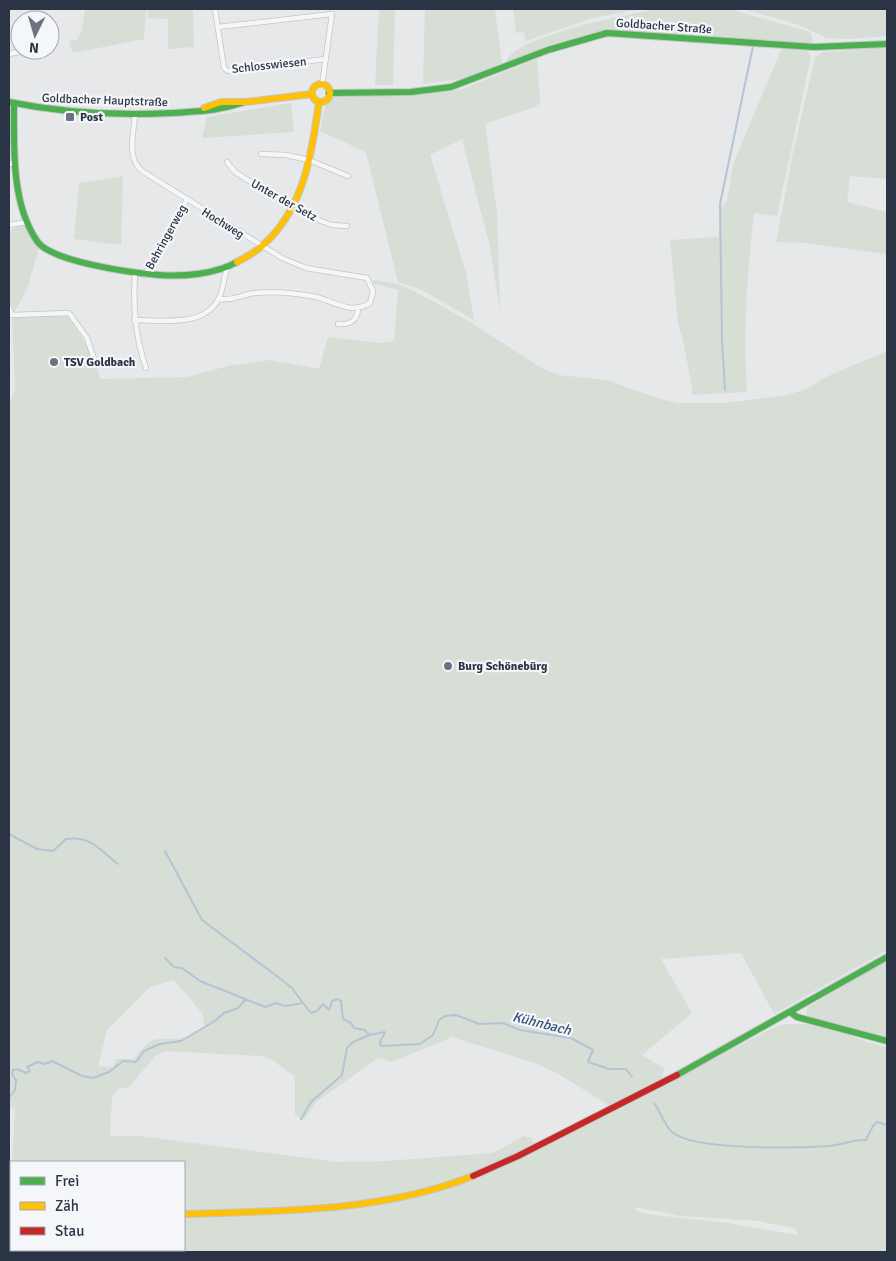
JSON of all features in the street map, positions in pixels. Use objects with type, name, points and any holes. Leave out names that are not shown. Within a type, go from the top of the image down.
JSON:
[{"type":"street","name":"Schlosswiesen","points":[[215,9],[224,68],[228,71],[326,59]]},
{"type":"street","points":[[218,28],[332,14],[322,85]]},
{"type":"street","name":"Goldbacher Straße","points":[[329,93],[411,92],[451,87],[548,50],[607,33],[814,47],[887,44]]},
{"type":"street","points":[[322,85],[328,88],[329,93],[326,100],[319,102],[312,94],[315,87],[322,85]]},
{"type":"street","name":"Goldbacher Hauptstraße","points":[[11,102],[52,111],[166,114],[200,110],[223,110],[245,102],[312,94]]},
{"type":"street","points":[[11,102],[12,164],[27,222],[35,238],[46,250],[61,257],[145,275],[182,276],[227,268],[261,246],[287,220],[296,206],[309,160],[319,102]]},
{"type":"street","name":"Hochweg","points":[[135,114],[132,154],[136,166],[261,246],[306,268],[368,278],[374,291],[373,298],[370,303],[358,308]]},
{"type":"street","points":[[261,154],[286,155],[309,160],[348,176]]},
{"type":"street","name":"Unter der Setz","points":[[227,162],[234,172],[267,192],[322,221],[332,225],[347,226]]},
{"type":"street","name":"Behringerweg","points":[[145,275],[186,199]]},
{"type":"street","points":[[9,225],[27,222]]},
{"type":"street","points":[[134,320],[185,320],[196,318],[206,313],[219,299],[227,268]]},
{"type":"street","name":"Behringerweg","points":[[135,273],[134,320],[146,368]]},
{"type":"street","points":[[219,299],[230,301],[254,293],[280,293],[312,296],[338,306],[358,308],[356,318],[352,322],[338,324]]},
{"type":"street","points":[[9,308],[12,315],[69,312],[87,338],[96,366]]},
{"type":"street","points":[[185,1214],[349,1206],[425,1192],[453,1183],[516,1157],[599,1116],[887,957]]},
{"type":"street","points":[[790,1012],[806,1020],[887,1041]]},
{"type":"shaded area","points":[[85,9],[146,9],[144,39],[73,53],[69,41],[77,40],[82,30]]},
{"type":"shaded area","points":[[148,9],[193,9],[194,47],[168,49],[168,19],[148,18]]},
{"type":"shaded area","points":[[379,9],[395,9],[393,85],[375,85]]},
{"type":"shaded area","points":[[425,9],[495,9],[502,63],[463,79],[423,84]]},
{"type":"shaded area","points":[[513,9],[641,9],[593,18],[526,41],[524,32],[516,33]]},
{"type":"shaded area","points":[[657,9],[729,9],[810,32],[813,41],[810,43],[609,31],[584,36],[509,63],[506,62],[514,52],[529,43],[550,35],[599,21]]},
{"type":"shaded area","points":[[743,9],[887,9],[887,36],[848,39],[827,38],[796,24]]},
{"type":"shaded area","points":[[887,47],[887,179],[850,176],[847,202],[887,212],[887,254],[805,243],[776,242],[793,153],[815,57],[823,52]]},
{"type":"shaded area","points":[[782,48],[807,50],[811,56],[777,216],[754,213],[746,302],[747,392],[693,395],[684,344],[678,323],[670,240],[719,237],[721,208],[727,201],[733,164]]},
{"type":"shaded area","points":[[537,59],[540,103],[535,107],[485,124],[497,212],[500,310],[489,243],[462,139],[430,155],[466,273],[474,320],[422,290],[398,282],[366,152],[320,131],[326,102],[334,96],[412,96],[460,90]]},
{"type":"shaded area","points":[[291,103],[294,132],[202,138],[207,117]]},
{"type":"shaded area","points":[[123,176],[121,245],[74,239],[79,183]]},
{"type":"shaded area","points":[[20,226],[26,226],[32,240],[39,247],[27,290],[13,314],[9,301],[9,231]]},
{"type":"shaded area","points":[[373,280],[398,284],[414,291],[465,319],[543,369],[558,375],[606,380],[664,400],[680,403],[725,403],[786,395],[805,390],[826,377],[887,351],[887,950],[774,1014],[741,953],[661,959],[692,1013],[642,1055],[664,1068],[662,1079],[644,1089],[647,1094],[775,1027],[789,1024],[817,1026],[887,1047],[887,1252],[9,1252],[10,1172],[10,1251],[185,1251],[185,1161],[12,1161],[15,1109],[9,1108],[9,402],[11,402],[15,387],[12,316],[67,314],[87,346],[101,379],[187,377],[228,366],[270,360],[319,369],[328,337],[380,343],[394,341],[398,290],[374,284]],"holes":[[[174,980],[202,1013],[205,1028],[192,1036],[151,1041],[134,1059],[116,1059],[113,1067],[98,1066],[107,1030],[150,987]],[[452,1037],[535,1063],[555,1072],[607,1104],[609,1111],[536,1149],[532,1138],[524,1136],[493,1153],[386,1161],[338,1162],[139,1136],[110,1136],[112,1097],[118,1089],[129,1087],[155,1056],[165,1051],[261,1056],[271,1059],[295,1077],[295,1114],[303,1121],[316,1102],[378,1058],[392,1062]],[[636,1207],[680,1216],[759,1221],[797,1229],[797,1235],[728,1223],[645,1214],[635,1210]]]},
{"type":"shaded area","points":[[887,960],[887,1038],[807,1016],[808,1007]]},
{"type":"waterway","points":[[725,390],[722,341],[720,204],[753,46]]},
{"type":"waterway","points":[[9,834],[37,849],[53,851],[66,839],[82,839],[95,845],[118,864]]},
{"type":"waterway","points":[[165,851],[202,920],[292,988],[303,1003]]},
{"type":"waterway","name":"Kühnbach","points":[[165,958],[174,967],[182,968],[200,981],[265,1007],[276,1003],[285,1006],[303,1003],[311,1013],[317,1011],[323,1004],[329,1010],[332,1001],[337,999],[341,1001],[343,1019],[351,1023],[354,1028],[365,1030],[369,1035]]},
{"type":"waterway","name":"Kühnbach","points":[[9,1098],[15,1090],[16,1080],[12,1074],[13,1070],[17,1069],[26,1073],[30,1071],[27,1067],[38,1062],[45,1064],[52,1061],[82,1076],[93,1078],[109,1072],[123,1061],[136,1062],[144,1051],[160,1044],[181,1041],[215,1021],[224,1013],[238,1008],[246,999]]},
{"type":"waterway","name":"Kühnbach","points":[[301,1119],[311,1102],[342,1075],[347,1048],[353,1042],[369,1035],[385,1032],[380,1042],[381,1046],[420,1044],[433,1035],[439,1020],[445,1016],[456,1015],[479,1024],[503,1023],[520,1030],[571,1038],[593,1050],[588,1062],[609,1069],[626,1069],[632,1077]]},
{"type":"waterway","name":"Kühnbach","points":[[654,1103],[672,1132],[684,1138],[723,1145],[747,1147],[814,1147],[834,1145],[866,1140],[877,1122],[887,1125]]},
{"type":"traffic: fast","points":[[329,93],[411,92],[451,87],[548,50],[607,33],[814,47],[887,44]]},
{"type":"traffic: fast","points":[[9,102],[70,111],[132,114],[209,110],[245,102]]},
{"type":"traffic: fast","points":[[14,103],[14,156],[18,192],[22,210],[29,226],[37,241],[45,248],[58,255],[94,265],[159,275],[199,274],[237,262]]},
{"type":"traffic: fast","points":[[677,1075],[887,957]]},
{"type":"traffic: fast","points":[[790,1012],[797,1017],[887,1041]]},
{"type":"traffic: slow","points":[[321,84],[327,87],[330,93],[327,99],[321,102],[315,99],[312,93],[315,87],[321,84]]},
{"type":"traffic: slow","points":[[204,108],[221,102],[245,102],[312,94]]},
{"type":"traffic: slow","points":[[237,262],[263,245],[277,231],[288,215],[304,179],[313,141],[319,102]]},
{"type":"traffic: slow","points":[[185,1214],[294,1210],[367,1203],[403,1197],[473,1176]]},
{"type":"traffic: jam","points":[[473,1176],[518,1156],[677,1075]]},
{"type":"place","name":"Post","points":[[70,117]]},
{"type":"place","name":"TSV Goldbach","points":[[54,362]]},
{"type":"place","name":"Burg Schönebürg","points":[[448,666]]}]
